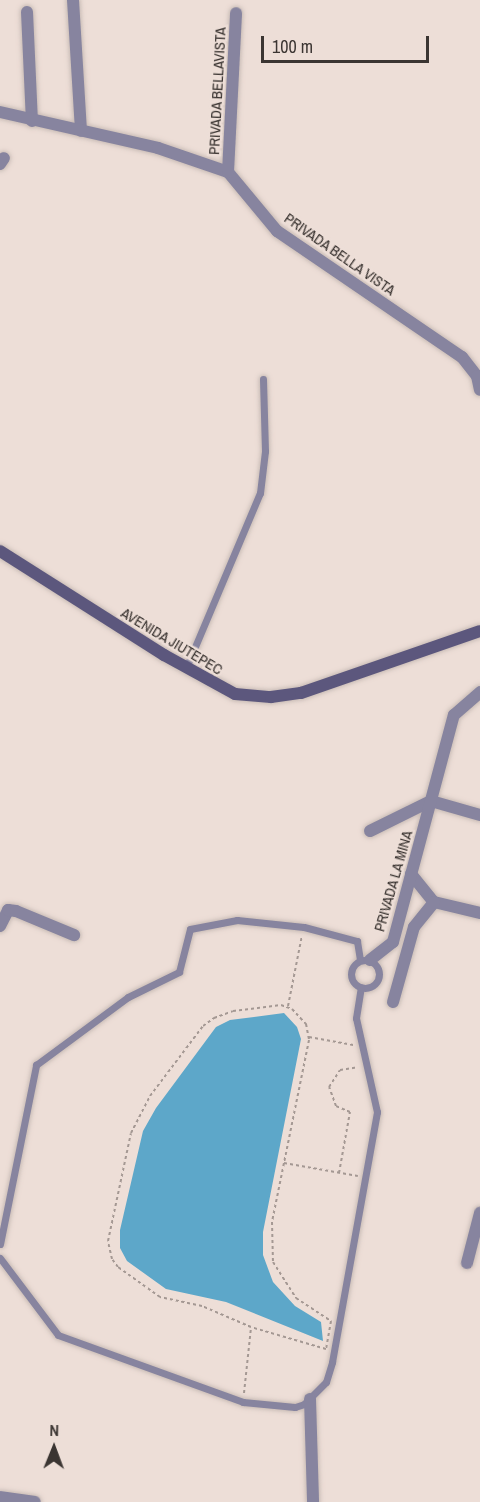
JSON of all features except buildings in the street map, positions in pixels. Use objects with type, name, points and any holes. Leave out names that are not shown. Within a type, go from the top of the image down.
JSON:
[{"type":"main road","name":"AVENIDA JIUTEPEC","points":[[0,551],[186,668],[235,694],[271,697],[300,693],[480,631]]},
{"type":"street","points":[[73,0],[81,131]]},
{"type":"street","points":[[27,12],[32,121]]},
{"type":"street","name":"PRIVADA BELLAVISTA","points":[[228,172],[236,13]]},
{"type":"street","name":"PRIVADA BELLA VISTA","points":[[0,112],[158,148],[228,172],[242,183],[277,231],[462,357],[477,376],[480,390]]},
{"type":"street","name":"PRIVADA LA MINA","points":[[365,960],[393,942],[454,715],[480,692]]},
{"type":"street","points":[[431,801],[480,815]]},
{"type":"street","name":"PRIVADA LA MINA","points":[[370,831],[431,801]]},
{"type":"street","points":[[411,874],[434,902],[480,912]]},
{"type":"street","points":[[393,1002],[414,927],[434,902]]},
{"type":"street","points":[[0,926],[8,910],[74,934]]},
{"type":"street","points":[[467,1263],[480,1213]]},
{"type":"street","points":[[310,1399],[313,1502]]},
{"type":"street","points":[[0,1497],[35,1502]]},
{"type":"lane","points":[[186,668],[260,493],[265,451],[263,379]]},
{"type":"lane","points":[[0,1244],[36,1065],[128,997],[179,972],[190,929],[237,920],[304,927],[357,941],[365,960],[377,966],[378,979],[373,986],[361,987]]},
{"type":"lane","points":[[361,987],[351,976],[353,966],[365,960]]},
{"type":"lane","points":[[0,1258],[58,1335],[243,1402],[295,1407],[310,1399],[326,1382],[332,1362],[377,1112],[356,1018],[361,987]]},
{"type":"path","points":[[288,1007],[304,927]]},
{"type":"path","points":[[288,1007],[306,1024],[309,1037],[272,1222],[273,1262],[297,1298],[331,1321],[326,1349],[251,1327],[144,1288],[112,1259],[108,1241],[131,1132],[150,1096],[203,1026],[233,1011],[288,1007]]},
{"type":"path","points":[[309,1037],[354,1045],[357,1054]]},
{"type":"path","points":[[339,1173],[350,1112],[336,1106],[329,1088],[340,1070],[357,1068],[359,1063]]},
{"type":"path","points":[[284,1163],[365,1178]]},
{"type":"path","points":[[243,1402],[251,1327]]},
{"type":"water","points":[[284,1013],[297,1027],[301,1039],[263,1232],[263,1255],[273,1282],[295,1306],[321,1322],[323,1341],[226,1302],[166,1289],[127,1261],[120,1248],[120,1230],[143,1131],[156,1108],[216,1027],[230,1020]]}]
